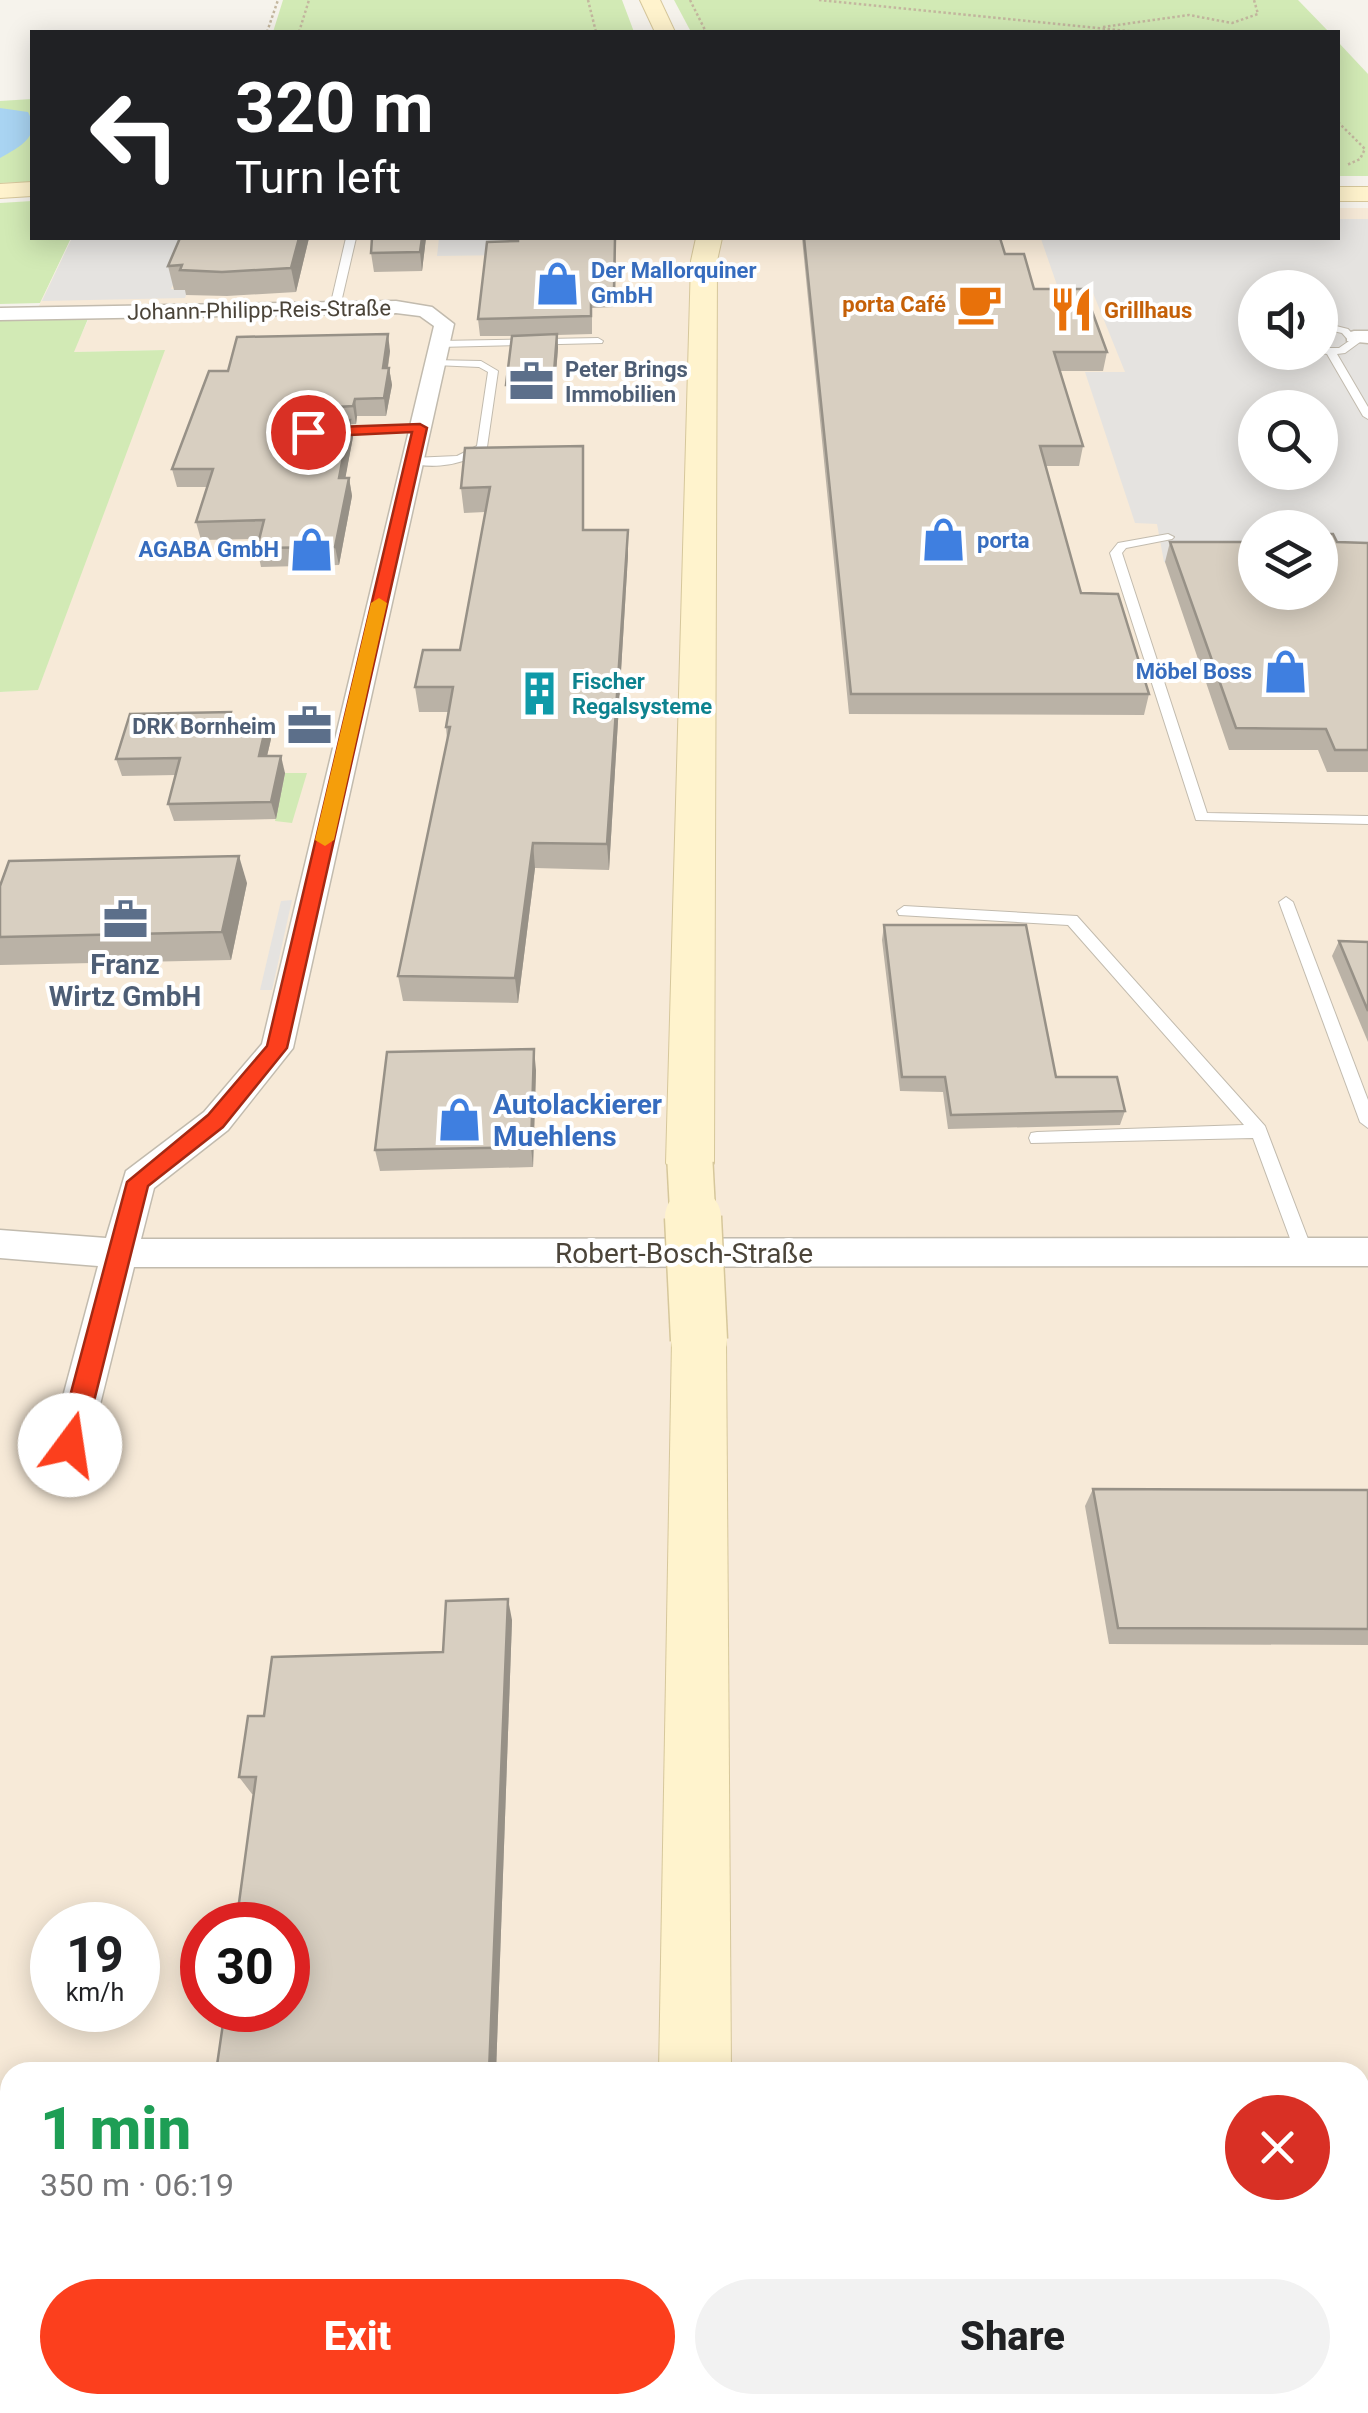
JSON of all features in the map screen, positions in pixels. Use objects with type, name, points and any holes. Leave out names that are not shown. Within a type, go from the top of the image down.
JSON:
[{"type":"main road","points":[[650,0],[664,30]]},
{"type":"main road","points":[[0,191],[30,189]]},
{"type":"main road","points":[[1340,194],[1368,194]]},
{"type":"main road","points":[[696,2062],[699,1340],[690,1163],[700,245]]},
{"type":"street","name":"Johann-Philipp-Reis-Straße","points":[[0,314],[335,307],[425,311],[444,324],[437,352]]},
{"type":"street","points":[[70,1445],[138,1182],[216,1121],[277,1048],[437,352]]},
{"type":"street","name":"Robert-Bosch-Straße","points":[[0,1244],[119,1253],[1368,1252]]},
{"type":"lane","points":[[335,307],[351,240]]},
{"type":"lane","points":[[1338,349],[1353,346],[1361,337]]},
{"type":"lane","points":[[437,352],[598,341]]},
{"type":"lane","points":[[412,460],[454,460],[468,457],[482,447],[493,371],[437,352]]},
{"type":"lane","points":[[1338,370],[1368,416]]},
{"type":"lane","points":[[308,432],[420,428]]},
{"type":"lane","points":[[1168,537],[1122,544],[1116,553],[1200,818],[1368,820]]},
{"type":"lane","points":[[1286,902],[1368,1122]]},
{"type":"lane","points":[[904,912],[1072,920],[1259,1132],[1304,1252]]},
{"type":"lane","points":[[1036,1138],[1259,1132]]},
{"type":"path","points":[[267,30],[278,0]]},
{"type":"path","points":[[300,30],[309,0]]},
{"type":"path","points":[[588,0],[596,30]]},
{"type":"path","points":[[690,0],[705,30]]},
{"type":"path","points":[[819,0],[1108,30]]},
{"type":"path","points":[[1093,29],[1189,15],[1232,24],[1258,14],[1254,0]]},
{"type":"path","points":[[1230,30],[1232,24]]},
{"type":"path","points":[[1340,124],[1364,149],[1360,160],[1340,168]]},
{"type":"shaded area","points":[[1340,208],[1368,208],[1368,2062],[0,2062],[0,692],[38,689],[164,350],[73,352],[90,316],[34,316],[71,240],[1340,240]]},
{"type":"shaded area","points":[[1340,219],[1368,219],[1368,563],[1338,554],[1338,510],[1238,510],[1238,562],[1164,562],[1157,524],[1135,523],[1085,372],[1125,372],[1091,288],[1058,288],[1041,240],[1340,240]]},
{"type":"shaded area","points":[[71,240],[195,240],[171,289],[188,290],[185,298],[42,301]]},
{"type":"shaded area","points":[[439,240],[521,240],[519,255],[437,256]]},
{"type":"shaded area","points":[[292,900],[272,990],[260,990],[281,901]]},
{"type":"green space","points":[[283,0],[622,0],[633,30],[274,30]]},
{"type":"green space","points":[[674,0],[1298,0],[1327,30],[690,30]]},
{"type":"green space","points":[[1340,44],[1368,74],[1368,176],[1340,176]]},
{"type":"green space","points":[[30,99],[30,182],[0,183],[0,101]]},
{"type":"green space","points":[[30,201],[30,240],[70,240],[40,303],[0,304],[0,203]]},
{"type":"green space","points":[[90,314],[74,352],[165,350],[38,690],[0,692],[0,317]]},
{"type":"green space","points":[[285,773],[307,773],[292,823],[275,821]]},
{"type":"water","points":[[0,108],[28,112],[30,135],[0,158]]},
{"type":"building","points":[[179,240],[298,240],[291,268],[222,272],[168,266]]},
{"type":"building","points":[[372,240],[422,240],[420,252],[371,253]]},
{"type":"building","points":[[615,240],[614,290],[591,290],[591,316],[478,319],[487,242]]},
{"type":"building","name":"porta","points":[[804,240],[1001,240],[1005,254],[1024,254],[1034,289],[1084,289],[1107,352],[1054,352],[1083,446],[1040,446],[1081,593],[1118,594],[1149,694],[851,694]]},
{"type":"building","points":[[388,334],[383,368],[389,368],[384,398],[355,399],[353,406],[304,409],[296,414],[305,422],[350,420],[339,478],[349,478],[335,547],[257,548],[264,520],[196,522],[213,469],[172,469],[209,371],[228,371],[237,337]]},
{"type":"building","points":[[557,334],[553,385],[506,385],[512,336]]},
{"type":"building","points":[[583,446],[583,530],[628,530],[607,844],[533,843],[515,978],[398,976],[450,727],[446,727],[453,687],[415,687],[423,650],[460,650],[490,487],[461,488],[465,448]]},
{"type":"building","name":"Möbel Boss","points":[[1170,542],[1238,542],[1238,610],[1338,610],[1338,542],[1368,543],[1368,750],[1335,750],[1326,729],[1236,728]]},
{"type":"building","points":[[231,712],[228,722],[267,721],[259,756],[281,756],[271,802],[168,804],[180,758],[116,759],[130,714]]},
{"type":"building","points":[[239,856],[222,932],[0,937],[0,886],[9,861]]},
{"type":"building","points":[[884,925],[1026,925],[1056,1077],[1117,1077],[1125,1111],[951,1115],[945,1077],[902,1077]]},
{"type":"building","points":[[1339,941],[1368,942],[1368,1011]]},
{"type":"building","name":"Autolackierer Muehlens","points":[[534,1049],[531,1147],[375,1150],[387,1052]]},
{"type":"building","points":[[1093,1489],[1368,1490],[1368,1629],[1118,1628]]},
{"type":"building","points":[[508,1599],[489,2062],[217,2062],[222,2032],[310,2032],[310,1902],[239,1902],[256,1777],[239,1777],[248,1716],[264,1716],[272,1657],[443,1652],[446,1601]]},
{"type":"slow traffic","points":[[325,840],[379,603]]},
{"type":"place","name":"Der Mallorquiner GmbH","points":[[558,283]]},
{"type":"place","name":"porta Café","points":[[979,304]]},
{"type":"place","name":"Grillhaus","points":[[1071,310]]},
{"type":"place","name":"Peter Brings Immobilien","points":[[532,382]]},
{"type":"place","name":"porta","points":[[944,540]]},
{"type":"place","name":"AGABA GmbH","points":[[312,549]]},
{"type":"place","name":"Möbel Boss","points":[[1285,671]]},
{"type":"place","name":"Fischer Regalsysteme","points":[[539,694]]},
{"type":"place","name":"DRK Bornheim","points":[[309,726]]},
{"type":"place","name":"Franz Wirtz GmbH","points":[[125,919]]},
{"type":"place","name":"Autolackierer Muehlens","points":[[460,1120]]},
{"type":"route","points":[[70,1445],[138,1182],[216,1121],[277,1048],[420,428],[308,432]]}]
